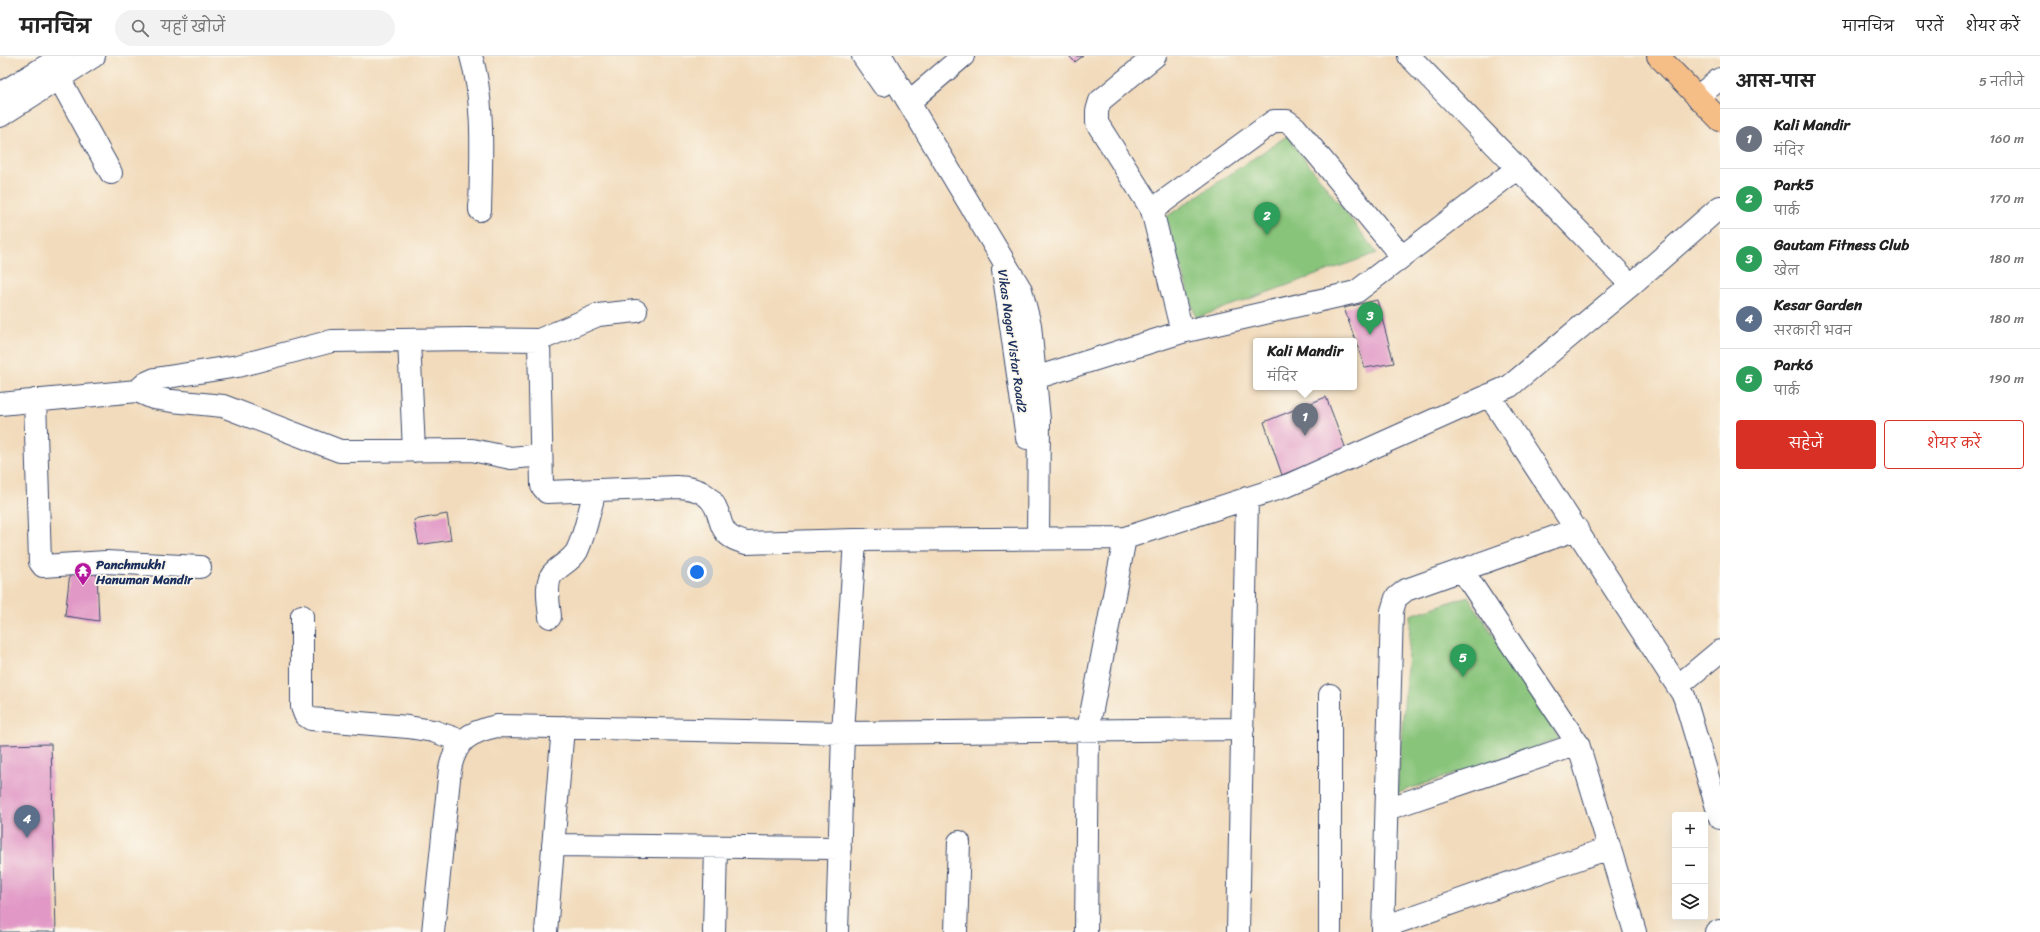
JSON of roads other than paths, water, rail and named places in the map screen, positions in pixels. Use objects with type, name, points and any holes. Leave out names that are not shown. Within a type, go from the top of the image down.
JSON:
[{"type":"main road","points":[[1658,56],[1720,120]]},
{"type":"street","points":[[0,94],[63,56]]},
{"type":"street","points":[[0,116],[94,56]]},
{"type":"street","points":[[471,56],[479,106],[481,154],[480,210]]},
{"type":"street","name":"Vikas Nagar Vistar Road2","points":[[863,56],[1002,258],[1038,531]]},
{"type":"street","points":[[881,56],[1021,290],[1030,325],[1039,420],[1038,531]]},
{"type":"street","points":[[909,102],[963,56]]},
{"type":"street","points":[[1155,56],[1100,101],[1097,111],[1098,123],[1152,210],[1182,332]]},
{"type":"street","points":[[1409,56],[1631,285]]},
{"type":"street","points":[[59,78],[111,173]]},
{"type":"street","points":[[1697,97],[1720,78]]},
{"type":"street","points":[[1152,210],[1274,121],[1287,121],[1295,127],[1402,257]]},
{"type":"street","points":[[1035,378],[1182,332],[1356,292],[1518,168]]},
{"type":"street","points":[[539,340],[542,486],[547,492],[677,487],[692,488],[710,498],[716,506],[725,532],[734,539],[746,543],[855,540],[1038,531],[1125,538],[1289,485],[1510,386],[1631,285],[1720,207]]},
{"type":"street","points":[[137,391],[146,383],[155,380],[238,366],[332,341],[539,340],[598,315],[636,311]]},
{"type":"street","points":[[409,340],[414,451]]},
{"type":"street","points":[[0,404],[137,391],[153,398],[223,406],[340,451],[472,450],[511,458],[541,455]]},
{"type":"street","points":[[1489,395],[1684,696],[1717,795],[1720,818]]},
{"type":"street","points":[[34,400],[41,564],[47,567],[106,562],[200,567]]},
{"type":"street","points":[[550,617],[550,579],[553,572],[571,559],[576,552],[582,538],[595,491]]},
{"type":"street","points":[[1238,932],[1247,498]]},
{"type":"street","points":[[1577,529],[1406,590],[1396,598],[1392,611],[1384,930],[1609,848]]},
{"type":"street","points":[[1086,932],[1088,730],[1125,538]]},
{"type":"street","points":[[838,932],[843,733],[855,540]]},
{"type":"street","points":[[1462,570],[1578,744],[1635,932]]},
{"type":"street","points":[[302,616],[302,707],[305,715],[320,722],[408,727],[433,731],[462,741]]},
{"type":"street","points":[[1678,686],[1720,651]]},
{"type":"street","points":[[1330,695],[1330,932]]},
{"type":"street","points":[[434,932],[450,769],[453,754],[462,741],[475,731],[497,726],[843,733],[1243,729]]},
{"type":"street","points":[[546,932],[563,728]]},
{"type":"street","points":[[1387,809],[1578,744]]},
{"type":"street","points":[[956,932],[959,842]]},
{"type":"street","points":[[553,845],[840,848]]},
{"type":"street","points":[[714,932],[716,847]]},
{"type":"street","points":[[1716,932],[1720,931]]},
{"type":"place","name":"Park5","points":[[1267,235]]},
{"type":"place","name":"Gautam Fitness Club","points":[[1370,335]]},
{"type":"place","name":"Kali Mandir","points":[[1305,436]]},
{"type":"place","name":"Panchmukhi Hanuman Mandir","points":[[83,586]]},
{"type":"place","name":"Park6","points":[[1463,677]]},
{"type":"place","name":"Kesar Garden","points":[[27,838]]}]
